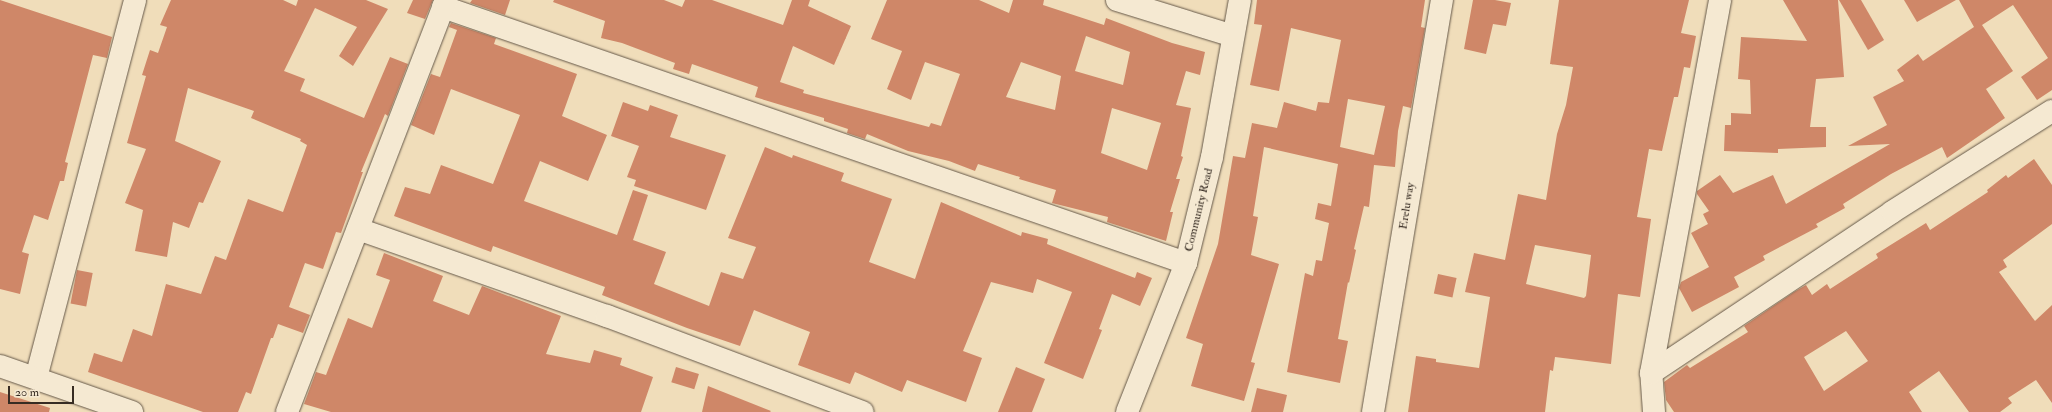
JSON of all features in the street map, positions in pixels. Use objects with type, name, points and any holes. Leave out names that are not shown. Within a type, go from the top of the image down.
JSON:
[{"type":"street","points":[[36,378],[135,0]]},
{"type":"street","points":[[1116,0],[1233,36]]},
{"type":"street","name":"Community Road","points":[[1127,412],[1186,263],[1212,157],[1240,0]]},
{"type":"street","name":"Erelu way","points":[[1373,412],[1442,0]]},
{"type":"street","points":[[1654,412],[1651,373],[1720,0]]},
{"type":"street","points":[[287,412],[445,4],[1186,263]]},
{"type":"street","points":[[1651,373],[1892,212],[2052,111]]},
{"type":"street","points":[[358,229],[607,316],[863,412]]},
{"type":"street","points":[[0,366],[132,412]]},
{"type":"building","points":[[0,0],[112,37],[107,58],[93,55],[65,162],[68,163],[64,181],[60,181],[48,220],[34,215],[22,252],[29,254],[20,294],[0,289]]},
{"type":"building","points":[[171,0],[283,0],[296,6],[298,0],[366,0],[388,9],[353,66],[339,56],[357,27],[315,8],[284,71],[305,79],[300,91],[364,118],[390,57],[408,64],[388,116],[385,114],[361,172],[363,172],[341,233],[336,232],[323,269],[305,263],[289,307],[310,315],[303,333],[278,324],[273,338],[271,338],[251,394],[246,392],[238,412],[203,412],[88,372],[94,353],[122,362],[133,329],[152,336],[166,284],[201,294],[215,256],[226,260],[248,199],[283,212],[307,145],[300,141],[301,139],[251,118],[254,111],[188,88],[175,141],[221,161],[203,203],[199,202],[189,228],[173,222],[167,257],[135,251],[143,210],[125,203],[146,149],[127,143],[146,76],[142,75],[150,50],[158,53],[167,27],[160,25]]},
{"type":"building","points":[[413,0],[433,0],[425,19],[407,13]]},
{"type":"building","points":[[472,0],[510,0],[505,15],[470,3]]},
{"type":"building","points":[[554,0],[664,0],[682,7],[685,0],[712,0],[783,25],[792,0],[810,0],[808,6],[851,26],[834,65],[793,46],[780,82],[804,90],[803,93],[929,127],[931,123],[941,126],[960,74],[925,62],[911,100],[887,89],[902,51],[871,39],[887,0],[979,0],[1009,13],[1013,0],[1044,0],[1043,5],[1104,25],[1106,18],[1172,43],[1205,52],[1200,75],[1186,71],[1176,105],[1191,108],[1181,156],[1183,157],[1176,179],[1180,179],[1170,212],[1173,212],[1166,241],[1107,222],[1108,217],[1052,203],[1056,190],[1019,179],[1020,177],[978,164],[975,171],[949,161],[908,151],[867,134],[865,139],[847,133],[848,129],[824,121],[824,118],[755,97],[758,87],[692,64],[689,74],[673,69],[675,63],[622,43],[601,38],[605,21],[553,2]],"holes":[[[1086,36],[1130,52],[1123,85],[1075,71]],[[1021,62],[1061,76],[1055,110],[1006,97]],[[1112,108],[1161,123],[1147,170],[1101,153]]]},
{"type":"building","points":[[1257,0],[1425,0],[1421,27],[1425,28],[1411,108],[1403,106],[1398,131],[1395,167],[1374,165],[1369,207],[1364,206],[1354,249],[1356,250],[1349,283],[1348,282],[1338,339],[1348,341],[1340,383],[1287,372],[1305,273],[1313,276],[1316,260],[1322,261],[1329,223],[1315,219],[1318,203],[1331,206],[1338,164],[1264,147],[1253,216],[1258,217],[1251,255],[1279,264],[1251,362],[1255,363],[1244,401],[1191,386],[1203,344],[1186,338],[1218,244],[1233,156],[1245,158],[1252,123],[1277,128],[1284,102],[1316,111],[1318,102],[1329,103],[1341,40],[1291,28],[1279,91],[1250,85],[1262,25],[1254,24]],"holes":[[[1348,99],[1385,106],[1374,155],[1340,147]]]},
{"type":"building","points":[[1473,0],[1495,0],[1511,3],[1506,26],[1493,24],[1486,54],[1464,49]]},
{"type":"building","points":[[1559,0],[1689,0],[1681,33],[1696,36],[1690,68],[1684,67],[1678,97],[1674,97],[1662,151],[1649,149],[1637,217],[1651,219],[1640,297],[1618,294],[1611,364],[1555,357],[1553,371],[1550,370],[1545,412],[1408,412],[1416,356],[1436,359],[1436,362],[1479,368],[1490,297],[1465,292],[1474,253],[1505,260],[1518,194],[1546,200],[1557,134],[1566,105],[1573,67],[1550,64]],"holes":[[[1535,245],[1591,255],[1586,296],[1584,298],[1526,284]]]},
{"type":"building","points":[[1783,0],[1838,0],[1844,77],[1816,79],[1810,127],[1826,127],[1826,147],[1778,149],[1778,153],[1724,151],[1725,125],[1731,125],[1731,113],[1751,114],[1750,80],[1738,79],[1741,37],[1807,41]]},
{"type":"building","points":[[1839,0],[1861,0],[1884,40],[1868,50]]},
{"type":"building","points":[[1904,0],[1956,0],[1917,22]]},
{"type":"building","points":[[1959,0],[2052,0],[2052,90],[2037,100],[2021,77],[2048,58],[2013,5],[1982,25],[2013,71],[1986,89],[2005,118],[1947,158],[1942,147],[1891,174],[1843,204],[1845,208],[1816,224],[1818,227],[1763,256],[1765,260],[1734,277],[1739,287],[1692,312],[1679,288],[1681,282],[1709,267],[1691,233],[1708,224],[1703,214],[1709,211],[1697,194],[1697,191],[1720,175],[1733,193],[1773,175],[1786,204],[1890,144],[1848,146],[1887,125],[1873,97],[1904,81],[1897,70],[1918,54],[1923,61],[1974,27]]},
{"type":"building","points":[[451,23],[496,38],[494,44],[577,74],[562,116],[607,135],[588,181],[540,161],[524,201],[617,235],[633,190],[648,195],[633,240],[666,252],[654,284],[709,306],[721,272],[743,279],[756,247],[728,238],[765,147],[792,158],[793,155],[844,173],[841,181],[892,199],[869,262],[915,279],[941,202],[1021,236],[1022,232],[1048,239],[1047,244],[1135,278],[1137,272],[1152,278],[1140,306],[1112,294],[1099,329],[1102,330],[1083,379],[1044,363],[1072,292],[1037,279],[1033,293],[991,282],[963,351],[982,358],[966,402],[907,380],[902,392],[855,372],[850,384],[798,365],[810,332],[754,310],[740,346],[687,328],[602,295],[605,287],[493,246],[491,252],[394,216],[405,187],[430,194],[441,165],[493,184],[520,115],[451,89],[434,135],[411,125],[431,74],[440,77],[457,30],[449,27]]},
{"type":"building","points":[[623,102],[648,111],[650,105],[678,115],[670,137],[726,155],[706,210],[634,186],[636,180],[627,177],[639,146],[611,136]]},
{"type":"building","points":[[2034,159],[2052,185],[2052,224],[2003,260],[2007,267],[1999,272],[2035,321],[2052,305],[2052,403],[2036,380],[2008,398],[2012,403],[2000,412],[1969,412],[1939,371],[1909,392],[1922,412],[1674,412],[1666,400],[1664,382],[1687,365],[1690,368],[1748,332],[1744,326],[1806,285],[1812,295],[1827,284],[1830,289],[1878,258],[1876,254],[1926,223],[1930,230],[1988,192],[1987,190],[2006,175],[2008,178]],"holes":[[[1846,331],[1868,361],[1824,391],[1804,357]]]},
{"type":"building","points":[[384,253],[443,276],[433,301],[469,315],[482,286],[561,316],[546,354],[590,363],[594,350],[622,358],[620,365],[653,377],[641,412],[331,412],[304,404],[316,372],[326,375],[348,318],[372,328],[390,280],[376,275]]},
{"type":"building","points":[[77,270],[93,273],[86,306],[71,303]]},
{"type":"building","points":[[1438,274],[1457,278],[1452,298],[1434,294]]},
{"type":"building","points":[[676,367],[699,374],[694,389],[671,382]]},
{"type":"building","points":[[1016,367],[1045,379],[1032,412],[998,412]]},
{"type":"building","points":[[708,386],[771,411],[702,412]]},
{"type":"building","points":[[1257,388],[1287,395],[1283,412],[1251,412]]},
{"type":"building","points":[[0,392],[50,408],[49,412],[0,412]]}]
